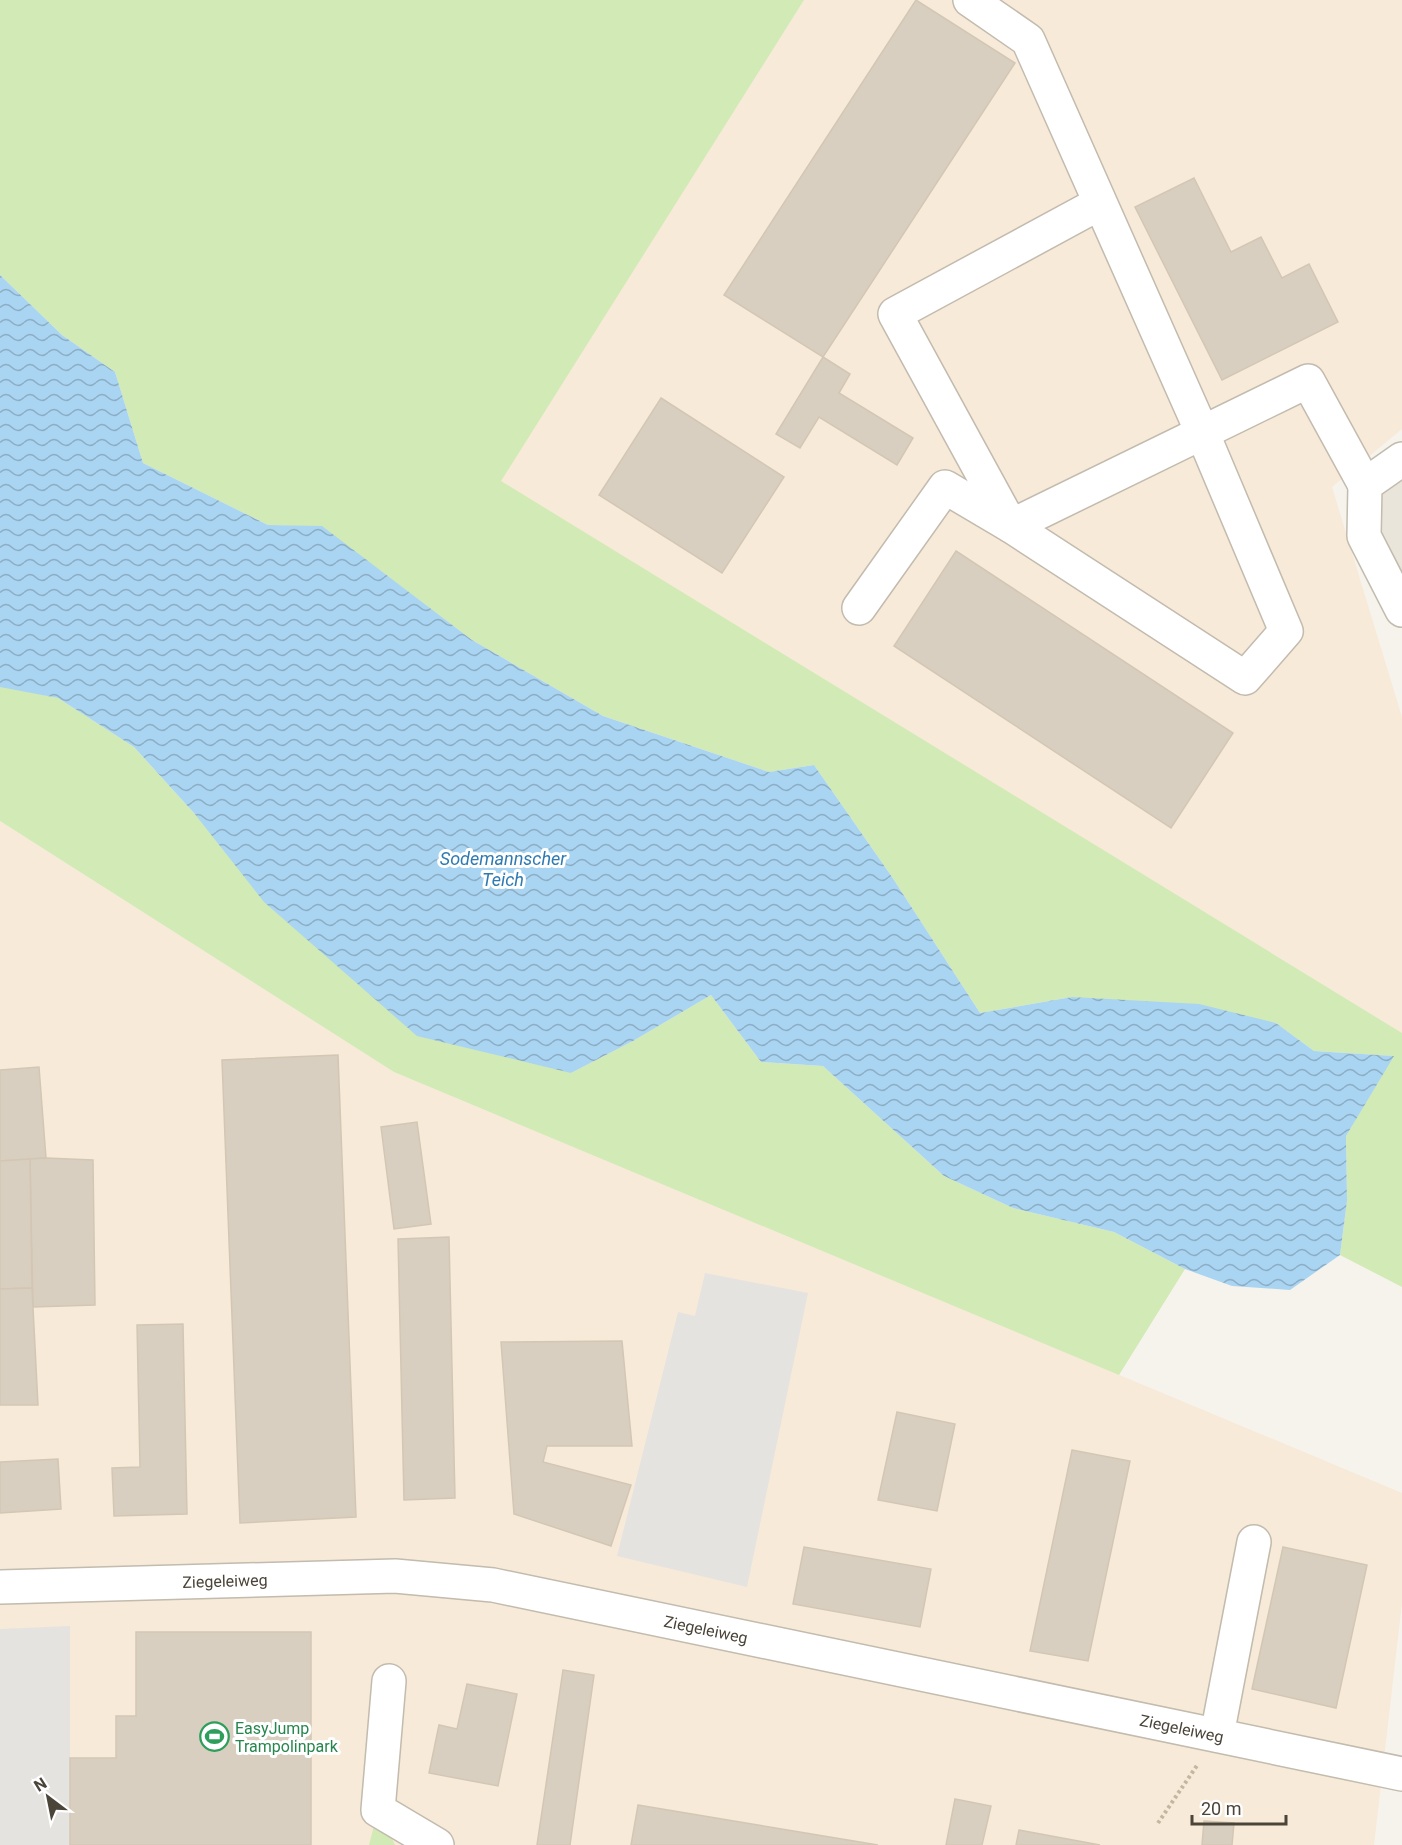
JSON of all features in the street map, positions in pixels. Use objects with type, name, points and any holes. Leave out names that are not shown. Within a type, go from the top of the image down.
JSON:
[{"type":"street","points":[[858,608],[945,487],[1011,526],[1245,678],[1286,631],[1202,432],[1028,40],[970,0]]},
{"type":"street","points":[[1011,526],[895,314],[1100,203]]},
{"type":"street","points":[[1011,526],[1308,381],[1365,485],[1364,536],[1402,610]]},
{"type":"street","points":[[1365,485],[1402,459]]},
{"type":"street","points":[[1217,1735],[1254,1542]]},
{"type":"street","name":"Ziegeleiweg","points":[[0,1587],[395,1576],[493,1584],[1402,1774]]},
{"type":"street","points":[[389,1681],[378,1810],[437,1845]]},
{"type":"path","points":[[1158,1823],[1217,1735]]},
{"type":"shaded area","points":[[804,0],[1402,0],[1402,429],[1332,487],[1402,717],[1402,1033],[500,481]]},
{"type":"shaded area","points":[[1402,459],[1402,610],[1365,485]]},
{"type":"shaded area","points":[[0,821],[394,1072],[1402,1493],[1402,1603],[1374,1845],[0,1845]]},
{"type":"shaded area","points":[[705,1273],[808,1293],[747,1587],[617,1556],[678,1312],[695,1316]]},
{"type":"shaded area","points":[[70,1626],[70,1845],[0,1845],[0,1629]]},
{"type":"green space","points":[[0,0],[804,0],[501,481],[1402,1033],[1402,1287],[1340,1255],[1347,1201],[1346,1136],[1393,1056],[1314,1051],[1276,1023],[1072,997],[980,1013],[892,877],[814,765],[769,772],[603,716],[472,640],[322,527],[268,525],[143,463],[115,372],[62,335],[0,275]]},
{"type":"green space","points":[[0,687],[58,698],[134,747],[194,813],[571,1073],[633,1041],[711,995],[761,1062],[823,1066],[944,1176],[1013,1208],[1114,1232],[1185,1269],[1119,1375],[394,1072],[0,821]]},
{"type":"green space","points":[[378,1810],[395,1845],[369,1845]]},
{"type":"water","name":"Sodemannscher Teich","points":[[0,275],[62,335],[115,372],[143,463],[268,525],[322,526],[472,640],[603,716],[769,772],[814,765],[892,877],[980,1013],[1072,997],[1199,1004],[1276,1023],[1314,1051],[1394,1056],[1346,1136],[1347,1201],[1340,1255],[1290,1290],[1232,1286],[1185,1269],[1114,1232],[1013,1208],[944,1176],[823,1066],[761,1062],[711,995],[633,1041],[571,1073],[417,1036],[264,902],[194,813],[134,747],[58,698],[0,687]]},
{"type":"building","points":[[916,0],[1015,63],[823,357],[724,295]]},
{"type":"building","points":[[1194,178],[1231,252],[1261,237],[1282,278],[1309,264],[1338,322],[1222,380],[1135,207]]},
{"type":"building","points":[[823,357],[850,374],[839,393],[913,438],[897,465],[819,417],[800,448],[776,434]]},
{"type":"building","points":[[661,398],[784,477],[722,573],[599,495]]},
{"type":"building","points":[[956,551],[1233,733],[1171,828],[894,646]]},
{"type":"building","points":[[338,1055],[356,1517],[240,1523],[222,1060]]},
{"type":"building","points":[[39,1067],[46,1158],[0,1161],[0,1070]]},
{"type":"building","points":[[417,1122],[431,1224],[394,1229],[381,1127]]},
{"type":"building","points":[[30,1159],[93,1160],[95,1305],[33,1307]]},
{"type":"building","points":[[30,1159],[32,1288],[0,1289],[0,1161]]},
{"type":"building","points":[[449,1237],[455,1498],[404,1500],[398,1239]]},
{"type":"building","points":[[32,1288],[38,1405],[0,1405],[0,1289]]},
{"type":"building","points":[[183,1324],[187,1514],[114,1516],[112,1468],[140,1467],[137,1325]]},
{"type":"building","points":[[622,1341],[632,1446],[547,1446],[543,1462],[631,1485],[611,1546],[514,1514],[501,1342]]},
{"type":"building","points":[[897,1412],[955,1424],[937,1511],[878,1500]]},
{"type":"building","points":[[1072,1450],[1130,1461],[1088,1661],[1030,1651]]},
{"type":"building","points":[[58,1459],[61,1509],[0,1513],[0,1462]]},
{"type":"building","points":[[804,1547],[931,1569],[920,1627],[793,1604]]},
{"type":"building","points":[[1283,1547],[1367,1565],[1336,1708],[1252,1689]]},
{"type":"building","name":"EasyJump Trampolinpark","points":[[136,1632],[311,1632],[311,1845],[70,1845],[70,1758],[116,1758],[116,1716],[136,1716]]},
{"type":"building","points":[[563,1670],[594,1675],[570,1845],[537,1845]]},
{"type":"building","points":[[467,1684],[517,1694],[498,1786],[429,1773],[439,1725],[457,1729]]},
{"type":"building","points":[[955,1799],[991,1806],[982,1845],[946,1845]]},
{"type":"building","points":[[638,1805],[878,1845],[631,1845]]},
{"type":"building","points":[[1204,1821],[1234,1823],[1232,1845],[1202,1845]]},
{"type":"building","points":[[1019,1830],[1100,1845],[1016,1845]]},
{"type":"place","name":"EasyJump Trampolinpark","points":[[214,1737]]}]
